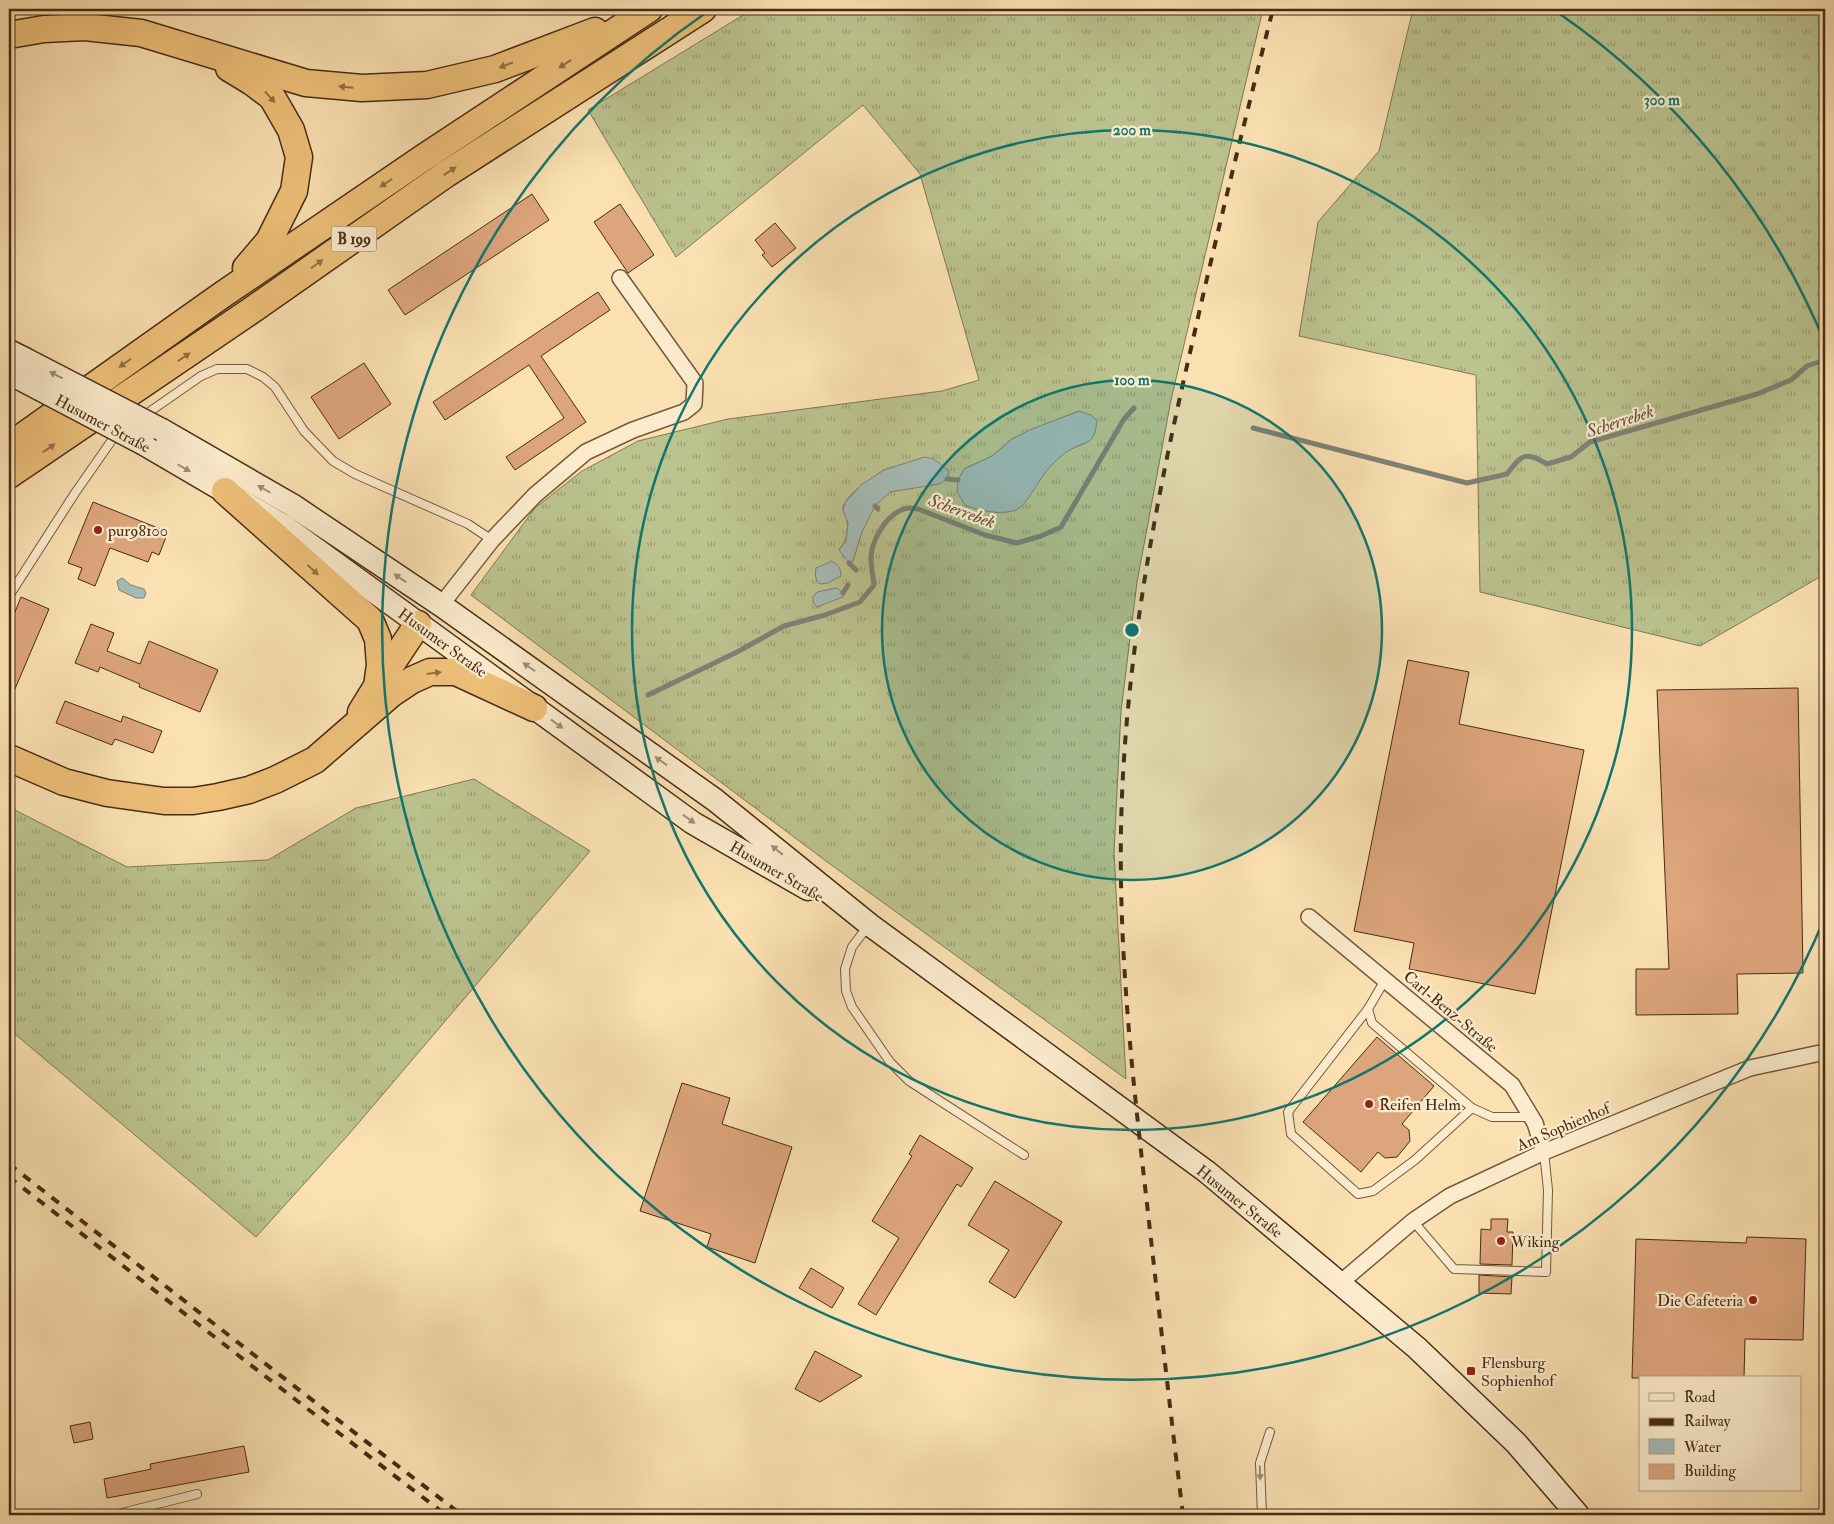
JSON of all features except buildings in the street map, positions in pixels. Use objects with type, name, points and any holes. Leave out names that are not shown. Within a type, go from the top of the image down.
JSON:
[{"type":"highway","points":[[9,35],[44,29],[85,27],[141,33],[306,83],[362,88],[427,85],[495,69],[649,9]]},
{"type":"highway","name":"B 199","points":[[9,446],[222,295],[423,158],[649,9]]},
{"type":"highway","name":"B 199","points":[[9,475],[252,310],[446,174],[703,9]]},
{"type":"highway","points":[[183,47],[227,67],[272,97],[290,130],[299,157],[294,191],[269,241],[222,295]]},
{"type":"highway","points":[[225,491],[370,620],[378,639],[384,690]]},
{"type":"highway","points":[[9,758],[64,782],[107,793],[164,801],[193,801],[249,790],[316,760],[346,734],[384,690],[426,629]]},
{"type":"highway","points":[[384,690],[430,672],[456,672],[534,708]]},
{"type":"main road","name":"Husumer Straße","points":[[14,361],[162,430],[292,506],[441,605],[715,800],[870,925],[1206,1172],[1340,1283],[1417,1348],[1516,1443],[1578,1515]]},
{"type":"main road","name":"Husumer Straße","points":[[14,361],[144,444],[284,526],[693,823],[870,925]]},
{"type":"main road","points":[[426,629],[441,605]]},
{"type":"street","name":"Husumer Straße","points":[[441,605],[492,540],[535,495],[586,452],[633,430],[684,412],[694,404],[694,383],[620,278]]},
{"type":"street","name":"Carl-Benz-Straße","points":[[1309,917],[1512,1085],[1531,1117],[1544,1152]]},
{"type":"street","name":"Am Sophienhof","points":[[1340,1283],[1413,1221],[1450,1196],[1544,1152],[1750,1068],[1825,1052]]},
{"type":"lane","points":[[9,596],[75,493],[112,440],[130,424],[201,376],[216,369],[247,369],[263,377],[275,387],[304,431],[334,460],[355,474],[468,524],[492,540]]},
{"type":"lane","points":[[870,925],[852,947],[844,969],[846,992],[852,1008],[890,1062],[909,1081],[1024,1155]]},
{"type":"lane","points":[[1386,980],[1368,1009],[1288,1112],[1291,1134],[1358,1194],[1373,1191],[1415,1160],[1472,1108]]},
{"type":"lane","points":[[1368,1009],[1372,1023],[1472,1108],[1492,1117],[1531,1117]]},
{"type":"lane","points":[[1413,1221],[1454,1269],[1546,1272],[1548,1190],[1544,1152]]},
{"type":"lane","points":[[1262,1515],[1260,1463],[1270,1432]]},
{"type":"lane","points":[[114,1515],[198,1494]]},
{"type":"green space","points":[[753,9],[1263,9],[1171,400],[1137,582],[1121,711],[1114,852],[1126,1079],[830,864],[471,595],[535,508],[582,471],[638,441],[728,419],[942,391],[979,380],[920,174],[863,105],[676,257],[588,110]],"holes":[[[1079,411],[1095,432],[1092,437],[1060,456],[1041,477],[1019,508],[964,469],[992,456],[1012,439]],[[884,470],[939,484],[898,489],[889,492],[881,498],[865,523],[853,561],[839,550],[845,540],[848,529],[843,510],[844,505],[859,487]]]},
{"type":"green space","points":[[1413,9],[1825,9],[1825,574],[1700,646],[1480,592],[1476,375],[1299,336],[1318,222],[1379,151]]},
{"type":"green space","points":[[474,779],[590,851],[349,1134],[256,1237],[9,1029],[9,807],[127,867],[268,860],[356,808]]},
{"type":"water","points":[[1079,411],[1091,415],[1097,421],[1094,435],[1088,442],[1068,451],[1058,459],[1048,469],[1029,497],[1018,509],[1006,512],[984,511],[965,505],[957,492],[958,480],[964,469],[992,456],[1012,439],[1032,429]]},
{"type":"water","points":[[924,457],[935,460],[943,466],[949,472],[947,479],[939,484],[890,492],[875,506],[862,532],[853,561],[849,563],[839,550],[846,541],[848,523],[843,510],[845,503],[861,485],[884,470]]},
{"type":"water","points":[[832,561],[839,567],[841,576],[828,583],[820,584],[816,577],[816,568]]},
{"type":"water","points":[[122,578],[131,585],[144,589],[146,593],[144,598],[136,598],[119,590],[117,581]]},
{"type":"water","points":[[836,588],[841,591],[843,597],[817,607],[813,602],[813,597],[817,592]]},
{"type":"waterway","name":"Scherrebek","points":[[1253,428],[1467,483],[1507,474],[1516,462],[1524,457],[1534,457],[1547,464],[1571,457],[1590,442],[1757,394],[1791,380],[1807,366],[1825,360]]},
{"type":"waterway","name":"Scherrebek","points":[[648,695],[737,652],[784,626],[825,615],[860,602],[874,585],[871,557],[876,538],[888,519],[901,510],[908,508],[918,509],[985,535],[1017,543],[1041,536],[1061,527],[1124,419],[1134,408]]},
{"type":"waterway","points":[[947,479],[958,480]]},
{"type":"waterway","points":[[875,506],[878,509]]},
{"type":"waterway","points":[[849,563],[856,570]]},
{"type":"waterway","points":[[843,593],[848,585]]},
{"type":"railway","points":[[1183,1515],[1140,1143],[1130,1038],[1121,881],[1123,775],[1127,720],[1140,612],[1168,451],[1211,260],[1273,9]]},
{"type":"railway","points":[[9,1164],[462,1515]]},
{"type":"railway","points":[[9,1177],[446,1515]]},
{"type":"place","name":"pur98100","points":[[98,530]]},
{"type":"place","name":"Reifen Helm","points":[[1369,1104]]},
{"type":"place","name":"Wiking","points":[[1501,1241]]},
{"type":"place","name":"Die Cafeteria","points":[[1753,1300]]},
{"type":"place","name":"Flensburg Sophienhof","points":[[1471,1371]]}]
